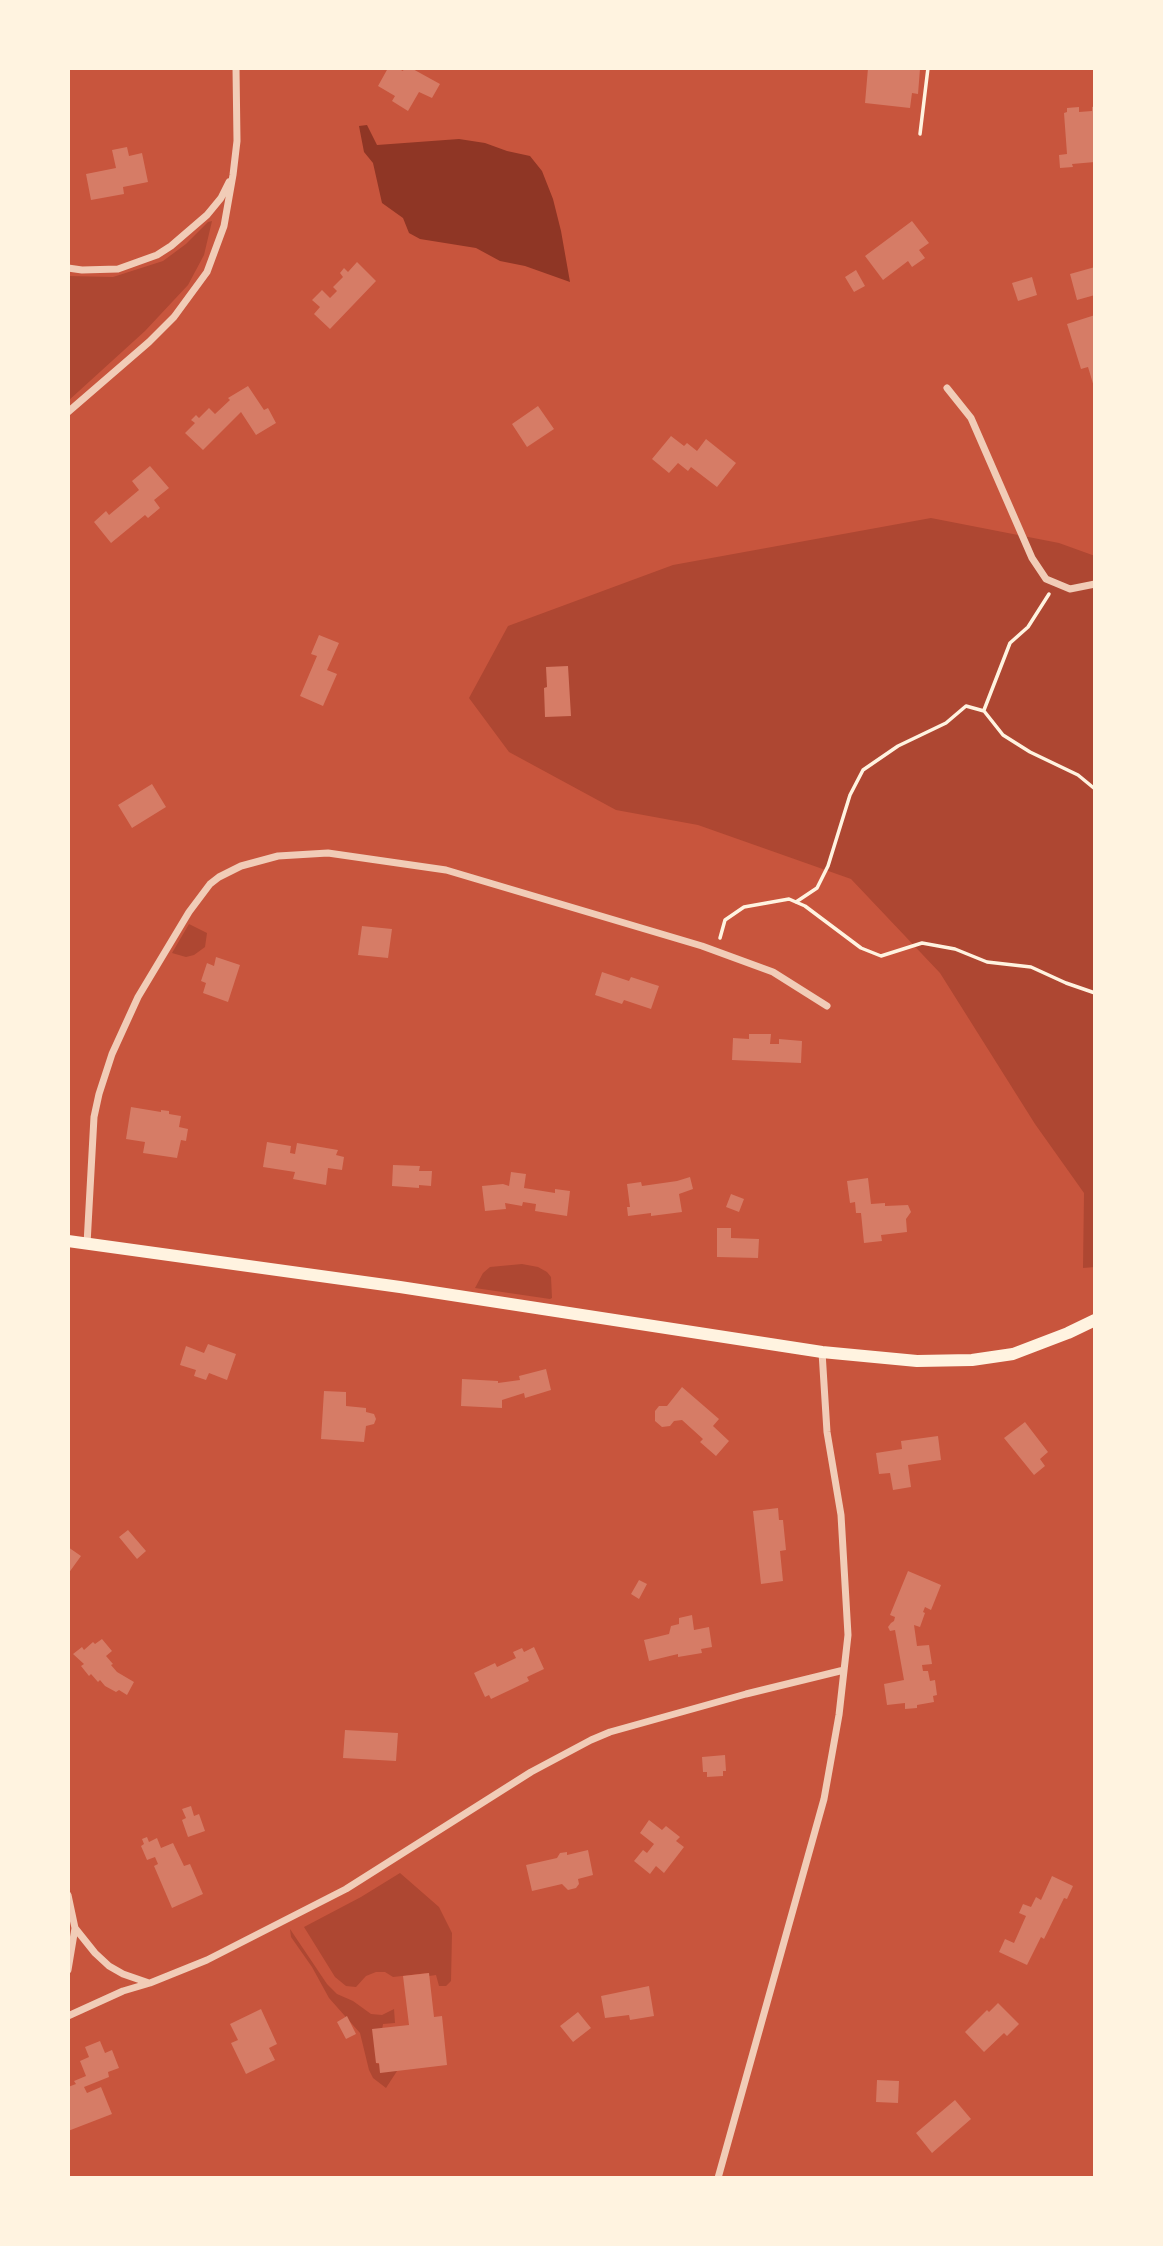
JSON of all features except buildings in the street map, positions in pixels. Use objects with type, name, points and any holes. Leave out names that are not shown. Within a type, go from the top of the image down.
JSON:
[{"type":"main road","points":[[68,1241],[400,1287],[822,1352],[917,1361],[995,1358],[1041,1344],[1095,1320]]},
{"type":"street","points":[[68,412],[174,317],[207,272],[225,226],[233,174],[237,141],[236,68]]},
{"type":"street","points":[[68,268],[118,270],[157,255],[207,215],[221,198],[233,174]]},
{"type":"street","points":[[947,388],[971,418],[1032,558],[1046,579],[1070,589],[1095,584]]},
{"type":"street","points":[[87,1244],[94,1117],[112,1054],[138,997],[189,912],[210,884],[230,871],[278,856],[328,853],[446,870],[716,951],[773,972],[827,1006]]},
{"type":"street","points":[[718,2178],[824,1799],[836,1737],[848,1635],[841,1515],[827,1432],[822,1352]]},
{"type":"street","points":[[68,2016],[123,1991],[207,1960],[346,1889],[493,1794],[591,1740],[610,1732],[722,1701],[844,1670]]},
{"type":"street","points":[[68,1895],[75,1928],[68,1970]]},
{"type":"street","points":[[75,1928],[109,1966],[149,1983]]},
{"type":"path","points":[[920,134],[928,68]]},
{"type":"path","points":[[984,711],[1010,643],[1028,627],[1045,603],[1055,582]]},
{"type":"path","points":[[796,902],[817,888],[828,866],[850,795],[863,770],[898,746],[946,723],[966,706],[984,711],[1003,735],[1030,752],[1078,775],[1095,789]]},
{"type":"path","points":[[716,951],[725,920],[744,906],[789,900],[805,906],[861,948],[881,956],[922,943],[955,949],[987,962],[1031,967],[1095,993]]},
{"type":"shaded area","points":[[367,125],[377,145],[459,139],[485,143],[530,156],[542,171],[553,199],[570,282],[525,266],[500,261],[476,248],[420,239],[409,233],[403,218],[382,203],[373,163],[364,152],[359,126]]},
{"type":"shaded area","points":[[212,221],[204,255],[188,285],[145,331],[68,401],[68,276],[113,277],[163,261]]},
{"type":"shaded area","points":[[931,518],[1059,543],[1095,556],[1095,1267],[1083,1268],[1084,1193],[1035,1124],[940,973],[851,879],[698,825],[616,810],[509,752],[469,698],[508,626],[673,565]]},
{"type":"shaded area","points":[[189,924],[207,933],[205,947],[186,957],[172,953]]},
{"type":"shaded area","points":[[522,1264],[547,1272],[551,1277],[552,1298],[475,1288],[483,1273],[490,1267]]},
{"type":"shaded area","points":[[400,1873],[439,1907],[452,1933],[451,1981],[446,1986],[439,1986],[436,1975],[429,1976],[428,1973],[393,1977],[385,1972],[376,1972],[366,1976],[356,1987],[346,1986],[335,1977],[304,1927]]},
{"type":"shaded area","points":[[290,1929],[327,1984],[337,1994],[371,2014],[382,2015],[394,2009],[395,2023],[383,2024],[376,2063],[397,2071],[386,2088],[373,2078],[369,2070],[360,2033],[329,1998],[291,1937]]}]
